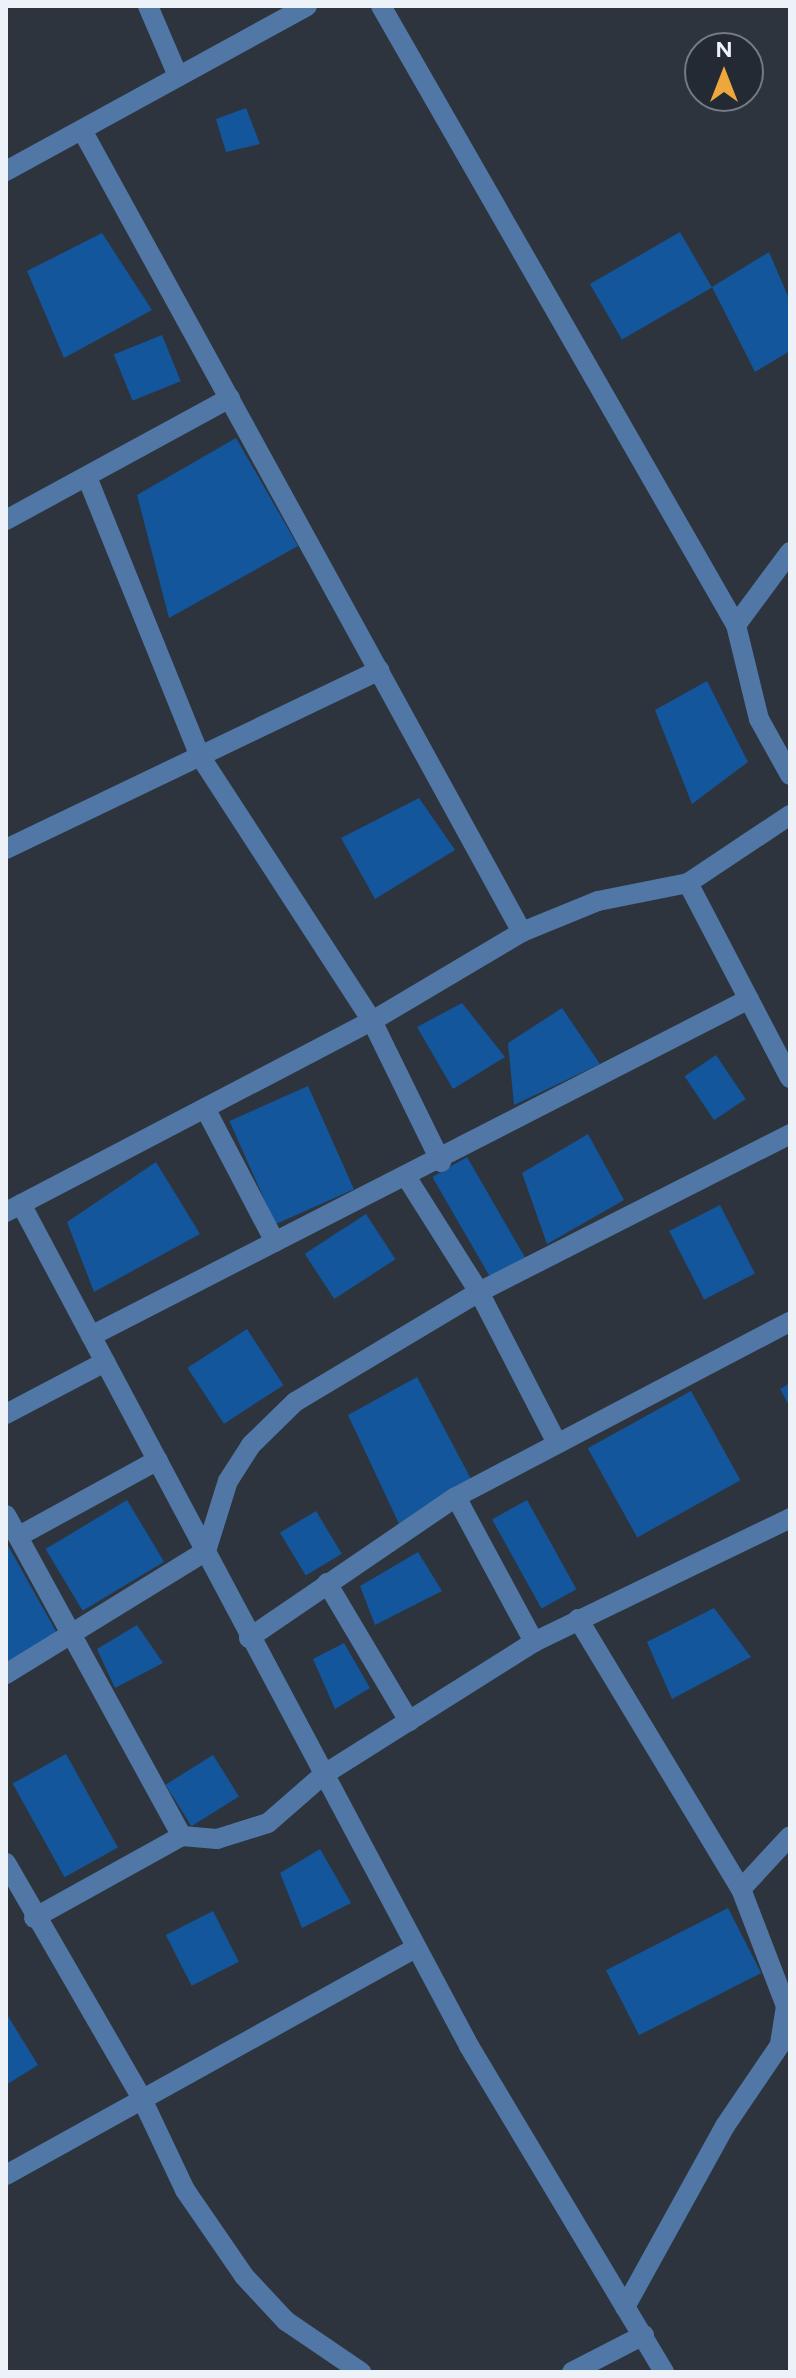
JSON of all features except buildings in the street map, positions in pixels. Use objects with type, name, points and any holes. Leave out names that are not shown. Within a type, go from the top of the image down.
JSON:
[{"type":"street","points":[[148,6],[178,76]]},
{"type":"street","points":[[6,171],[307,6]]},
{"type":"street","points":[[381,6],[736,625],[759,719],[790,775]]},
{"type":"street","points":[[82,130],[522,932]]},
{"type":"street","points":[[6,520],[230,398]]},
{"type":"street","points":[[87,477],[200,756],[372,1021],[441,1162]]},
{"type":"street","points":[[736,625],[790,552]]},
{"type":"street","points":[[6,849],[379,670]]},
{"type":"street","points":[[664,2372],[416,1948],[91,1336],[14,1208],[372,1021],[522,932],[598,901],[688,883],[790,815]]},
{"type":"street","points":[[688,883],[790,1078]]},
{"type":"street","points":[[91,1336],[441,1162],[749,999]]},
{"type":"street","points":[[205,1108],[275,1242]]},
{"type":"street","points":[[6,1674],[71,1637],[206,1551],[228,1481],[251,1445],[295,1402],[479,1292],[790,1134]]},
{"type":"street","points":[[407,1178],[479,1292],[557,1443]]},
{"type":"street","points":[[249,1638],[456,1497],[790,1322]]},
{"type":"street","points":[[6,1414],[105,1362]]},
{"type":"street","points":[[19,1536],[158,1460]]},
{"type":"street","points":[[456,1497],[534,1642]]},
{"type":"street","points":[[6,1515],[182,1836]]},
{"type":"street","points":[[34,1918],[182,1836],[217,1839],[255,1828],[323,1775],[534,1642],[790,1518]]},
{"type":"street","points":[[327,1583],[409,1721]]},
{"type":"street","points":[[578,1619],[741,1889],[786,2006],[785,2028],[625,2307]]},
{"type":"street","points":[[741,1889],[790,1836]]},
{"type":"street","points":[[6,1863],[34,1918],[142,2099],[185,2190],[244,2276],[286,2321],[361,2372]]},
{"type":"street","points":[[6,2175],[416,1948]]},
{"type":"street","points":[[572,2372],[644,2335]]}]
